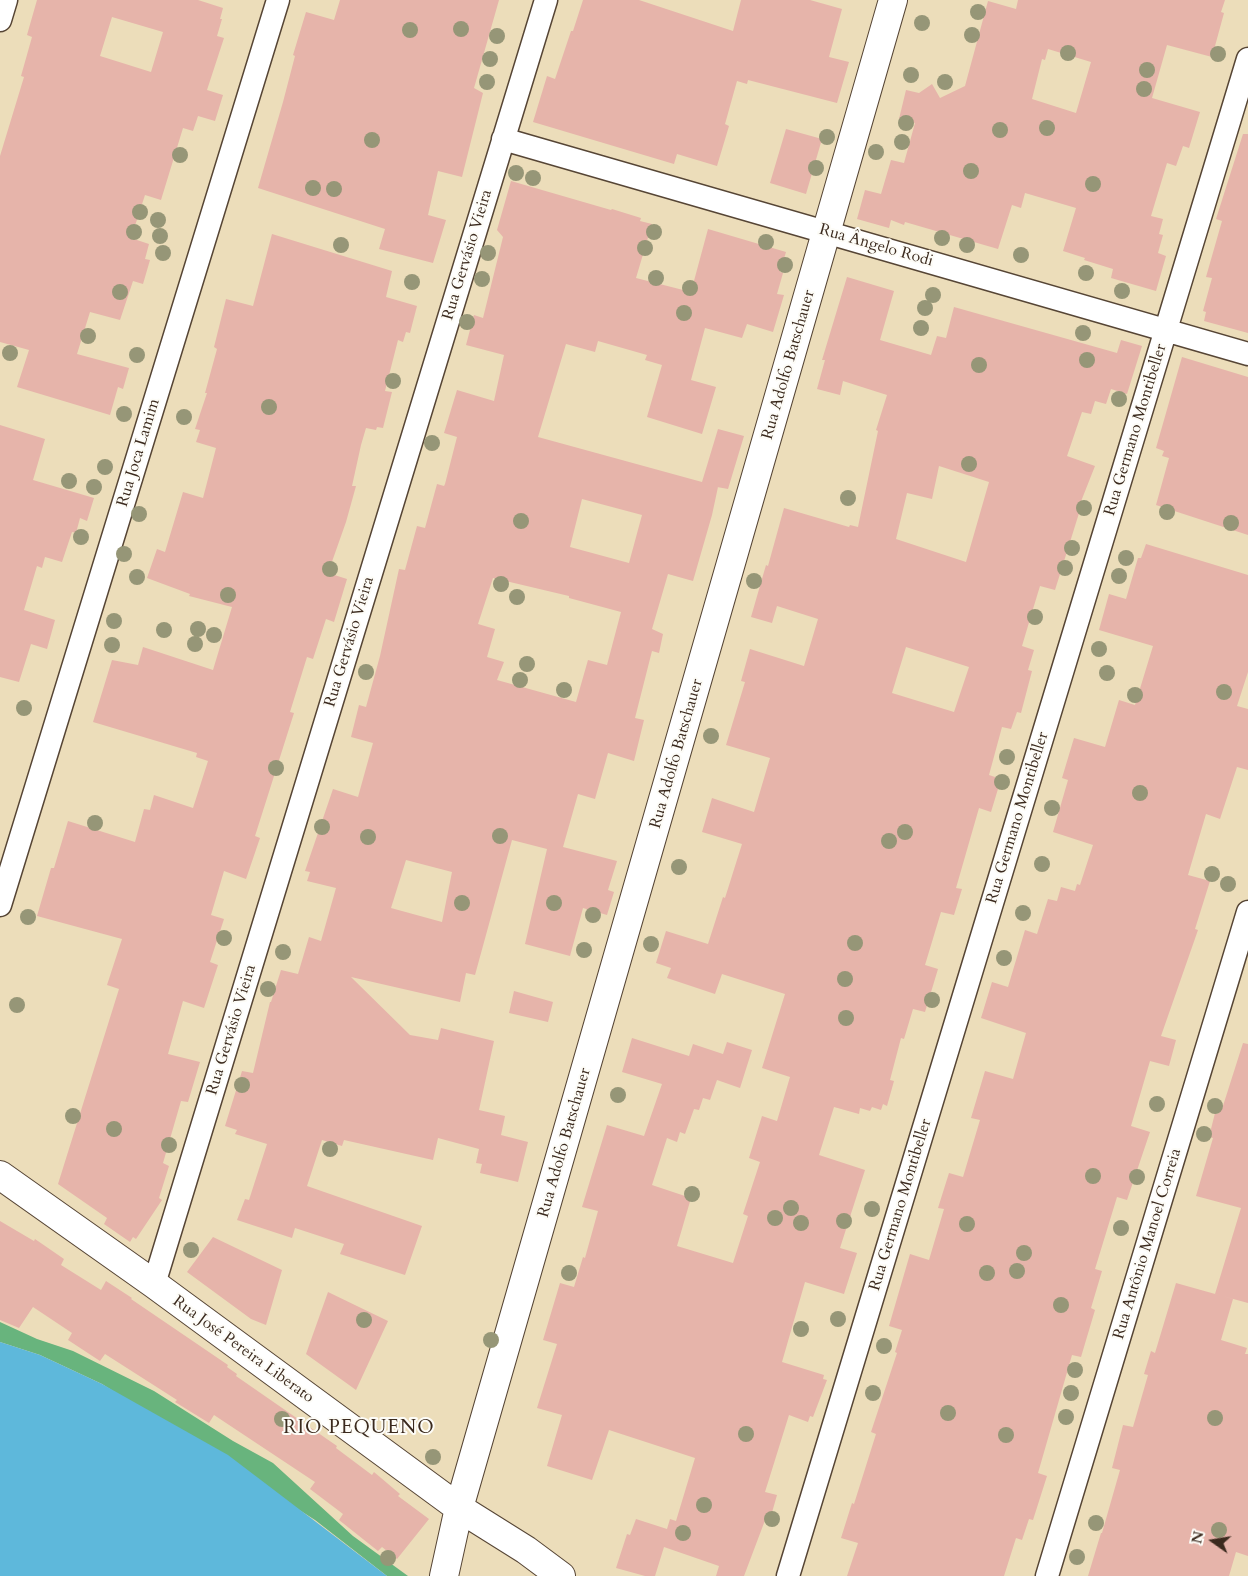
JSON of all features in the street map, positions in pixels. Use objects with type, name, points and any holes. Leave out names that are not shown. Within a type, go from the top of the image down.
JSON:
[{"type":"street","points":[[0,20],[6,0]]},
{"type":"street","name":"Rua Joca Lamim","points":[[0,906],[278,0]]},
{"type":"street","name":"Rua Gervásio Vieira","points":[[154,1284],[546,0]]},
{"type":"street","name":"Rua Adolfo Batschauer","points":[[444,1576],[459,1508],[893,0]]},
{"type":"street","name":"Rua Germano Montibeller","points":[[788,1576],[1248,59]]},
{"type":"street","name":"Rua Ângelo Rodi","points":[[503,139],[1248,354]]},
{"type":"street","name":"Rua Antônio Manoel Correia","points":[[1047,1576],[1248,912]]},
{"type":"street","name":"Rua José Pereira Liberato","points":[[0,1175],[154,1284],[459,1508],[526,1550],[561,1576]]},
{"type":"green space","points":[[0,1322],[37,1339],[73,1351],[154,1391],[233,1441],[273,1463],[353,1536],[408,1576],[387,1576],[315,1520],[102,1384],[40,1355],[0,1342]]},
{"type":"water","points":[[0,1342],[40,1355],[102,1384],[228,1455],[387,1576],[0,1576]]},
{"type":"building","points":[[37,0],[198,0],[223,8],[217,36],[224,38],[207,90],[223,95],[215,121],[198,116],[193,131],[183,128],[161,200],[145,195],[131,238],[149,244],[145,259],[150,260],[143,284],[133,281],[120,320],[90,312],[77,354],[129,368],[123,389],[118,387],[110,415],[17,387],[29,350],[0,342],[0,156],[24,77],[21,76],[32,37],[27,35]],"holes":[[[112,17],[163,32],[151,72],[100,56]]]},
{"type":"building","points":[[340,0],[499,0],[474,88],[483,93],[462,177],[438,171],[428,215],[446,220],[433,263],[379,249],[385,229],[258,188],[306,12],[334,20]]},
{"type":"building","points":[[583,0],[639,0],[733,31],[741,0],[810,0],[842,9],[829,57],[849,62],[837,103],[748,80],[747,84],[737,81],[725,124],[729,126],[717,166],[677,154],[674,164],[533,122],[547,76],[555,79]]},
{"type":"building","points":[[1018,0],[1225,0],[1221,12],[1224,13],[1212,57],[1167,45],[1152,98],[1200,112],[1189,148],[1183,146],[1176,166],[1167,163],[1151,216],[1163,219],[1159,234],[1163,235],[1158,253],[1166,256],[1156,291],[1111,278],[1113,269],[1063,251],[1076,208],[1025,193],[1021,208],[1012,205],[998,249],[905,222],[904,225],[891,220],[889,228],[857,219],[865,190],[881,194],[891,160],[904,163],[915,123],[899,119],[906,90],[919,93],[932,84],[940,98],[965,86],[988,1],[1016,9]],"holes":[[[1048,49],[1091,62],[1076,113],[1032,99],[1042,59],[1045,60]]]},
{"type":"building","points":[[786,129],[822,139],[806,194],[770,183]]},
{"type":"building","points":[[1243,134],[1248,134],[1248,333],[1204,321],[1206,312],[1203,311],[1212,278],[1206,277],[1222,221],[1216,219]]},
{"type":"building","points":[[511,181],[612,209],[641,218],[640,221],[652,224],[636,278],[691,292],[708,229],[786,252],[780,272],[783,273],[777,294],[784,295],[773,332],[747,324],[742,338],[705,328],[691,380],[716,387],[702,434],[647,417],[662,365],[645,360],[647,355],[598,341],[595,352],[566,344],[538,437],[702,482],[718,429],[744,436],[728,489],[718,487],[693,581],[668,574],[652,629],[663,634],[659,653],[652,651],[635,718],[644,720],[634,761],[608,753],[595,799],[578,794],[563,847],[617,861],[608,890],[614,892],[607,915],[583,908],[570,956],[525,944],[547,849],[512,840],[475,975],[466,973],[460,1002],[351,977],[410,1035],[438,1040],[441,1028],[494,1041],[479,1110],[505,1116],[501,1135],[528,1142],[518,1182],[480,1173],[482,1164],[476,1163],[479,1149],[438,1138],[433,1160],[344,1140],[342,1146],[322,1140],[307,1186],[422,1226],[405,1275],[340,1254],[344,1244],[295,1228],[292,1238],[237,1220],[245,1199],[249,1200],[267,1144],[235,1134],[237,1130],[225,1126],[242,1071],[253,1073],[270,1002],[281,970],[298,974],[309,937],[321,941],[336,888],[307,881],[310,872],[305,871],[333,789],[358,797],[373,743],[351,737],[359,705],[366,707],[380,656],[399,569],[405,570],[417,526],[425,528],[437,484],[444,486],[445,484],[457,437],[444,433],[457,390],[494,401],[504,355],[466,345],[474,315],[483,318],[503,237],[497,230]],"holes":[[[582,499],[642,515],[629,563],[570,547]],[[493,578],[569,596],[569,598],[621,612],[607,665],[588,660],[576,702],[497,680],[504,662],[487,657],[495,629],[478,624]],[[406,860],[452,872],[442,922],[391,908]]]},
{"type":"building","points":[[272,234],[392,271],[386,297],[417,306],[410,333],[406,332],[403,342],[398,340],[385,391],[392,392],[383,428],[377,427],[376,430],[366,428],[361,445],[352,486],[356,486],[346,522],[328,573],[347,579],[334,622],[326,619],[313,659],[307,657],[290,712],[294,713],[255,836],[260,838],[246,879],[224,871],[211,915],[224,919],[210,962],[218,965],[204,1008],[183,1001],[168,1054],[200,1062],[188,1102],[181,1101],[163,1163],[169,1166],[159,1198],[162,1200],[136,1239],[133,1237],[130,1242],[104,1224],[107,1218],[58,1184],[119,989],[107,985],[122,939],[37,916],[51,868],[54,868],[68,821],[135,842],[144,809],[150,810],[154,795],[193,808],[208,761],[196,757],[197,753],[93,722],[112,660],[138,665],[143,647],[213,670],[232,607],[189,596],[190,594],[147,578],[157,549],[165,552],[183,492],[203,498],[216,448],[196,442],[200,430],[195,429],[207,393],[205,393],[217,349],[214,347],[226,299],[253,306]]},
{"type":"building","points":[[847,277],[894,291],[880,340],[931,355],[937,336],[946,338],[954,307],[1117,353],[1121,340],[1142,346],[1127,394],[1111,389],[1106,404],[1095,401],[1091,414],[1082,412],[1067,456],[1095,466],[1078,509],[1080,510],[1055,590],[1040,586],[1022,646],[1034,650],[1028,670],[1032,671],[1021,713],[1017,712],[1011,729],[1002,727],[989,775],[1001,779],[991,812],[979,808],[956,888],[962,889],[954,915],[941,912],[925,965],[938,969],[925,1012],[913,1009],[904,1039],[901,1038],[890,1080],[894,1081],[887,1106],[883,1104],[881,1110],[872,1107],[870,1111],[860,1108],[859,1114],[834,1107],[819,1155],[865,1170],[840,1248],[857,1253],[844,1294],[805,1282],[782,1362],[824,1375],[823,1379],[827,1380],[813,1417],[810,1416],[808,1422],[789,1415],[765,1492],[777,1495],[771,1516],[767,1515],[744,1576],[716,1576],[719,1566],[664,1547],[655,1576],[645,1576],[616,1568],[627,1534],[630,1535],[636,1519],[667,1529],[670,1519],[676,1521],[695,1458],[609,1430],[592,1480],[547,1466],[562,1415],[537,1408],[557,1344],[543,1340],[560,1283],[574,1287],[583,1257],[585,1258],[598,1211],[582,1207],[607,1125],[644,1136],[662,1084],[622,1072],[632,1038],[689,1056],[693,1044],[723,1054],[727,1042],[752,1050],[740,1088],[717,1080],[710,1100],[703,1098],[699,1110],[694,1109],[685,1134],[680,1132],[677,1142],[667,1138],[652,1185],[691,1198],[677,1246],[733,1263],[748,1216],[743,1214],[760,1162],[749,1158],[762,1116],[777,1121],[790,1077],[762,1068],[785,994],[722,974],[715,994],[667,978],[671,968],[656,963],[666,931],[708,944],[723,897],[725,898],[742,844],[702,832],[712,798],[754,812],[770,758],[726,745],[745,682],[741,681],[750,649],[804,666],[818,619],[777,606],[772,623],[751,617],[784,508],[849,527],[850,525],[858,527],[878,431],[876,430],[887,395],[843,381],[840,395],[817,389],[825,360],[822,360]],"holes":[[[939,466],[989,482],[966,562],[896,539],[907,493],[932,499]],[[906,647],[969,667],[954,712],[892,693]]]},
{"type":"building","points":[[1182,357],[1248,377],[1248,535],[1156,505],[1169,458],[1162,456],[1164,451],[1156,448]]},
{"type":"building","points":[[0,425],[45,439],[33,480],[94,498],[87,521],[80,518],[76,533],[72,532],[62,562],[45,557],[42,568],[37,566],[24,610],[55,620],[47,649],[31,644],[19,682],[0,677]]},
{"type":"building","points":[[1146,544],[1248,575],[1248,672],[1237,706],[1248,709],[1248,770],[1237,767],[1220,819],[1206,814],[1188,875],[1210,881],[1195,929],[1198,930],[1161,1036],[1176,1040],[1169,1066],[1150,1061],[1131,1126],[1150,1132],[1127,1200],[1117,1197],[1095,1269],[1102,1271],[1091,1308],[1095,1310],[1081,1357],[1072,1355],[1038,1473],[1047,1476],[1033,1520],[1029,1519],[1022,1540],[1016,1538],[1004,1576],[847,1576],[858,1543],[841,1538],[876,1434],[871,1432],[897,1353],[895,1352],[902,1330],[889,1326],[910,1254],[929,1260],[944,1209],[938,1208],[949,1173],[963,1177],[980,1120],[971,1118],[985,1071],[1013,1079],[1026,1033],[981,1018],[992,982],[1008,987],[1025,930],[1037,934],[1048,899],[1057,901],[1061,887],[1075,891],[1077,884],[1080,885],[1093,845],[1053,832],[1068,780],[1062,778],[1074,738],[1105,747],[1119,700],[1135,705],[1153,646],[1099,630],[1109,594],[1126,599],[1138,558],[1141,558]]},
{"type":"building","points":[[514,991],[553,1002],[548,1022],[509,1013]]},
{"type":"building","points":[[1243,1043],[1248,1044],[1248,1303],[1215,1294],[1241,1208],[1196,1196],[1213,1138],[1209,1137],[1215,1113],[1218,1114],[1220,1109],[1222,1109]]},
{"type":"building","points":[[0,1221],[34,1241],[35,1239],[64,1259],[61,1265],[101,1290],[106,1281],[132,1298],[228,1365],[227,1367],[237,1374],[236,1376],[337,1446],[336,1448],[372,1475],[374,1472],[400,1494],[398,1496],[429,1519],[397,1559],[382,1547],[378,1551],[339,1520],[343,1514],[310,1489],[315,1482],[214,1415],[209,1423],[105,1354],[100,1361],[68,1340],[72,1333],[33,1307],[19,1328],[0,1320]]},
{"type":"building","points":[[213,1237],[282,1270],[266,1325],[251,1319],[187,1272]]},
{"type":"building","points":[[1176,1283],[1233,1299],[1221,1340],[1247,1348],[1245,1354],[1248,1354],[1248,1556],[1236,1552],[1229,1576],[1088,1576],[1120,1470],[1112,1468],[1123,1425],[1133,1427],[1148,1375],[1144,1374],[1151,1351],[1155,1353]]},
{"type":"building","points":[[328,1292],[388,1321],[356,1390],[306,1354]]},
{"type":"district","name":"RIO PEQUENO","points":[[359,1429]]}]
